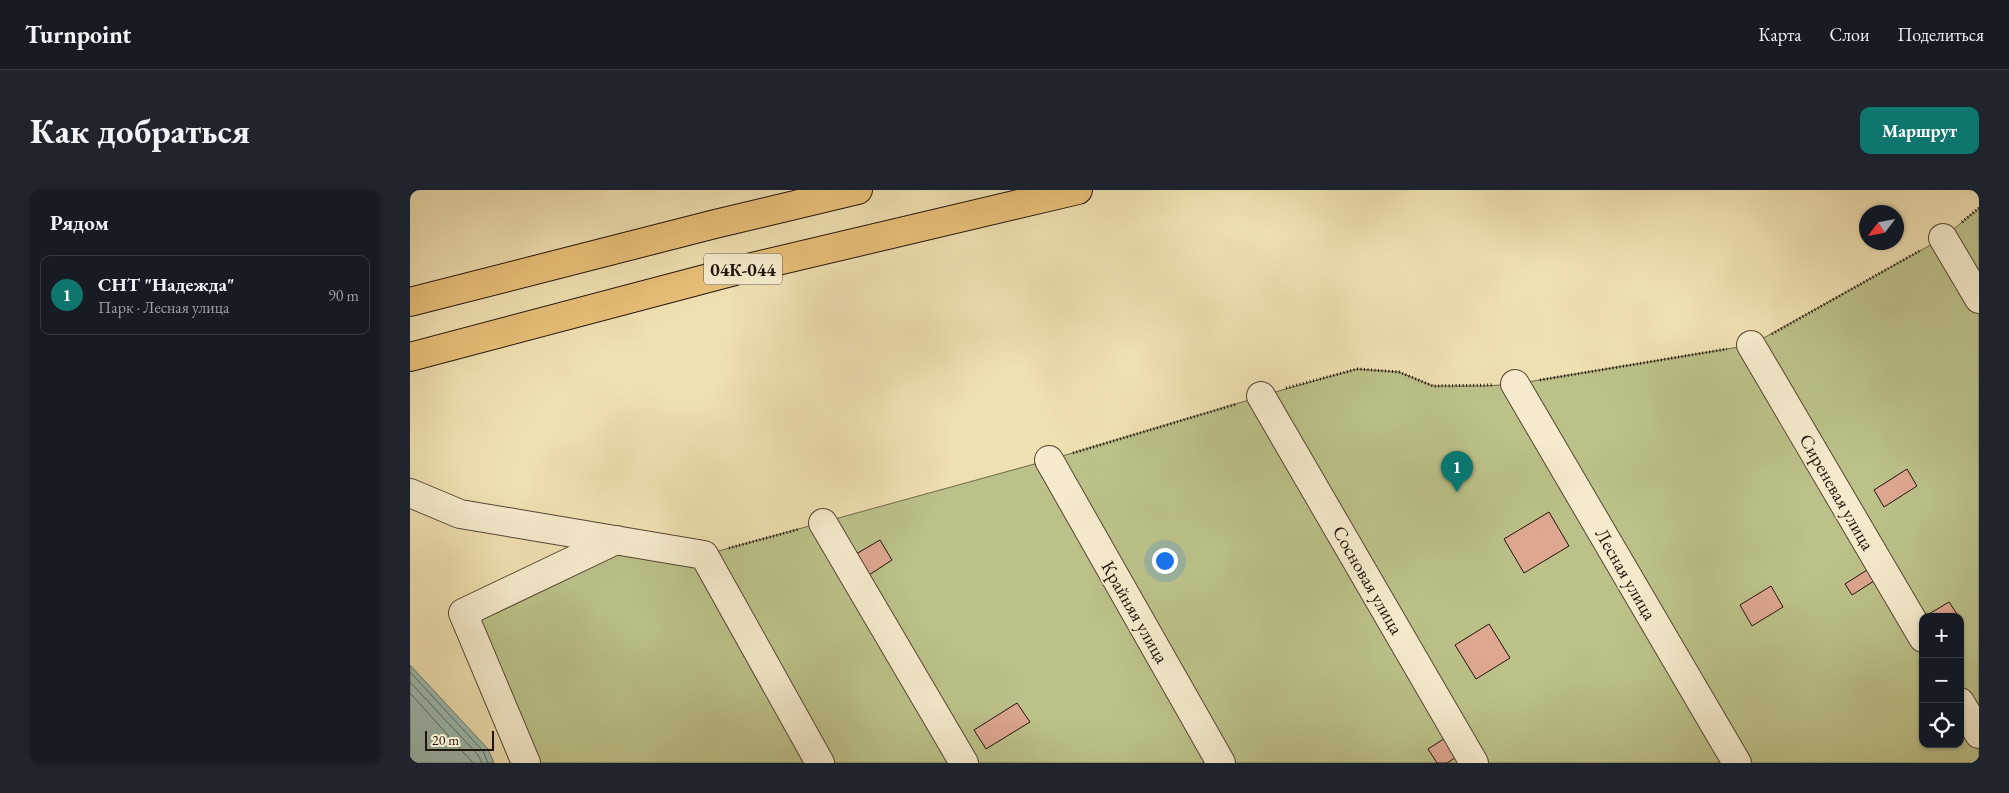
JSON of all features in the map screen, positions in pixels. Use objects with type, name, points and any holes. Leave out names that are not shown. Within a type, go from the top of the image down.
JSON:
[{"type":"main road","name":"04К-044","points":[[410,302],[715,224],[858,190]]},
{"type":"main road","name":"04К-044","points":[[410,357],[735,271],[1078,190]]},
{"type":"street","points":[[1943,238],[1979,299]]},
{"type":"street","name":"Сиреневая улица","points":[[1751,345],[1919,631]]},
{"type":"street","name":"Лесная улица","points":[[1515,384],[1737,763]]},
{"type":"street","name":"Сосновая улица","points":[[1261,396],[1474,763]]},
{"type":"street","name":"Крайняя улица","points":[[1049,460],[1221,763]]},
{"type":"street","points":[[410,493],[460,514],[704,555],[820,763]]},
{"type":"street","points":[[823,523],[964,763]]},
{"type":"street","points":[[526,763],[463,613],[616,540]]},
{"type":"street","points":[[1961,703],[1979,734]]},
{"type":"path","points":[[704,555],[823,523]]},
{"type":"green space","points":[[1979,208],[1979,763],[526,763],[463,613],[616,540],[704,555],[1049,460],[1357,369],[1399,372],[1433,386],[1485,386],[1515,384],[1751,345],[1943,238]]},
{"type":"water","points":[[410,665],[488,749],[494,763],[410,763]]},
{"type":"building","points":[[1907,469],[1917,486],[1884,507],[1874,490]]},
{"type":"building","points":[[1549,512],[1569,546],[1524,573],[1504,539]]},
{"type":"building","points":[[880,540],[892,560],[869,575],[856,554]]},
{"type":"building","points":[[1867,570],[1874,581],[1852,595],[1845,584]]},
{"type":"building","points":[[1771,586],[1783,607],[1752,626],[1740,605]]},
{"type":"building","points":[[1949,602],[1956,613],[1931,613]]},
{"type":"building","points":[[1489,624],[1510,658],[1476,679],[1455,645]]},
{"type":"building","points":[[1017,703],[1030,722],[986,749],[974,730]]},
{"type":"building","points":[[1450,735],[1461,754],[1447,763],[1437,763],[1428,749]]},
{"type":"place","name":"СНТ \"Надежда\"","points":[[1457,492]]}]
